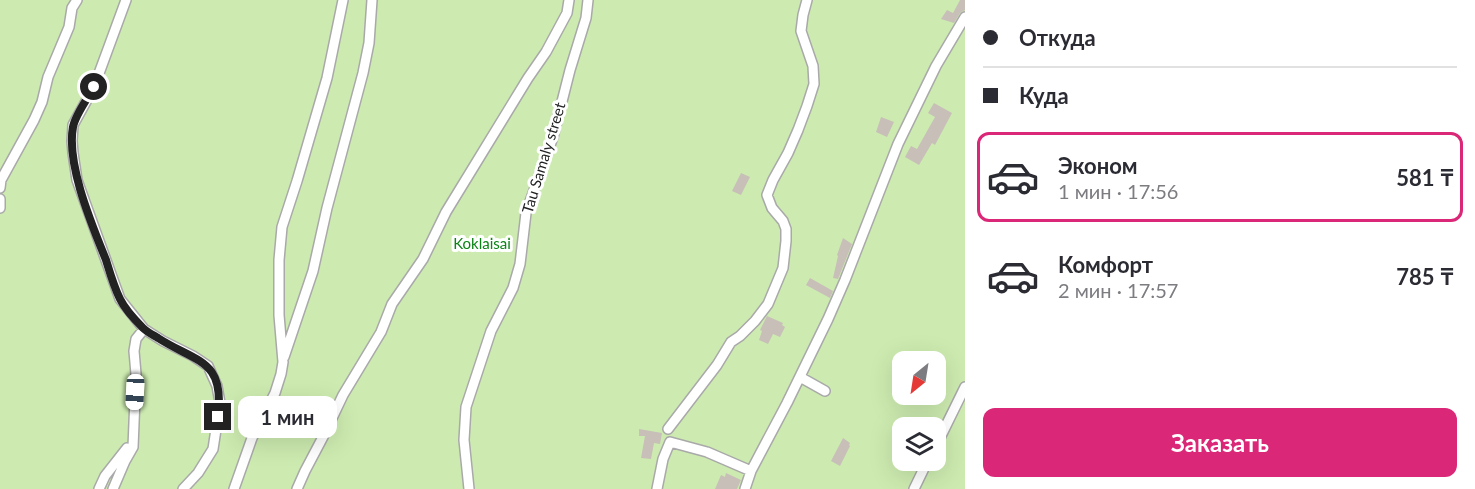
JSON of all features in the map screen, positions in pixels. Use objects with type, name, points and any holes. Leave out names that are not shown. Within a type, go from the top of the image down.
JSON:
[{"type":"street","points":[[0,188],[1,180],[42,102],[48,77],[69,27],[72,8],[77,0]]},
{"type":"street","points":[[126,0],[94,87],[73,125],[72,141],[77,180],[120,299],[144,329],[208,366],[217,386],[220,404],[213,448],[198,473],[183,489]]},
{"type":"street","points":[[283,362],[279,315],[279,260],[282,227],[327,78],[343,0]]},
{"type":"street","points":[[234,489],[252,438],[275,393],[313,271],[327,208],[363,74],[369,44],[372,0]]},
{"type":"street","points":[[297,489],[343,395],[381,332],[392,304],[423,259],[446,212],[546,52],[567,13],[569,0]]},
{"type":"street","name":"Tau Samaly street","points":[[469,489],[464,440],[466,407],[491,331],[513,288],[520,264],[526,213],[553,137],[588,0]]},
{"type":"street","points":[[668,429],[731,342],[755,321],[768,304],[783,268],[786,229],[783,221],[772,208],[768,195],[798,130],[813,84],[813,66],[801,31],[807,0]]},
{"type":"street","points":[[745,489],[751,471],[800,377],[845,280],[898,144],[936,66],[965,18]]},
{"type":"street","points":[[0,199],[0,208]]},
{"type":"street","points":[[113,489],[133,447],[136,374],[134,351],[136,339],[144,329]]},
{"type":"street","points":[[800,377],[825,390]]},
{"type":"street","points":[[946,426],[965,387]]},
{"type":"street","points":[[99,489],[105,476],[133,442]]},
{"type":"street","points":[[657,489],[663,459],[670,442],[707,452],[751,471]]},
{"type":"street","points":[[914,489],[923,471]]},
{"type":"green space","name":"Koklaisai","points":[[0,0],[965,0],[965,489],[0,489]]},
{"type":"building","points":[[960,0],[965,0],[965,10],[960,13],[954,23],[941,19],[947,10],[953,13]]},
{"type":"building","points":[[934,103],[952,113],[935,145],[932,143],[919,165],[905,157],[911,146],[917,149],[935,117],[928,113]]},
{"type":"building","points":[[881,117],[894,122],[887,137],[876,132]]},
{"type":"building","points":[[741,173],[750,177],[741,195],[732,191]]},
{"type":"building","points":[[843,238],[852,244],[838,279],[833,278]]},
{"type":"building","points":[[810,278],[833,291],[830,298],[806,285]]},
{"type":"building","points":[[767,316],[783,323],[785,327],[780,337],[773,334],[768,344],[759,340],[762,331],[760,330]]},
{"type":"building","points":[[639,429],[662,433],[660,444],[654,443],[651,459],[641,458],[645,436],[639,436]]},
{"type":"building","points":[[843,438],[850,443],[850,446],[840,466],[831,461]]},
{"type":"building","points":[[726,473],[741,480],[737,489],[715,489],[721,475],[725,477]]},
{"type":"route","points":[[94,87],[73,125],[73,153],[77,180],[120,299],[144,329],[208,366],[217,386],[220,404],[218,417]]}]
